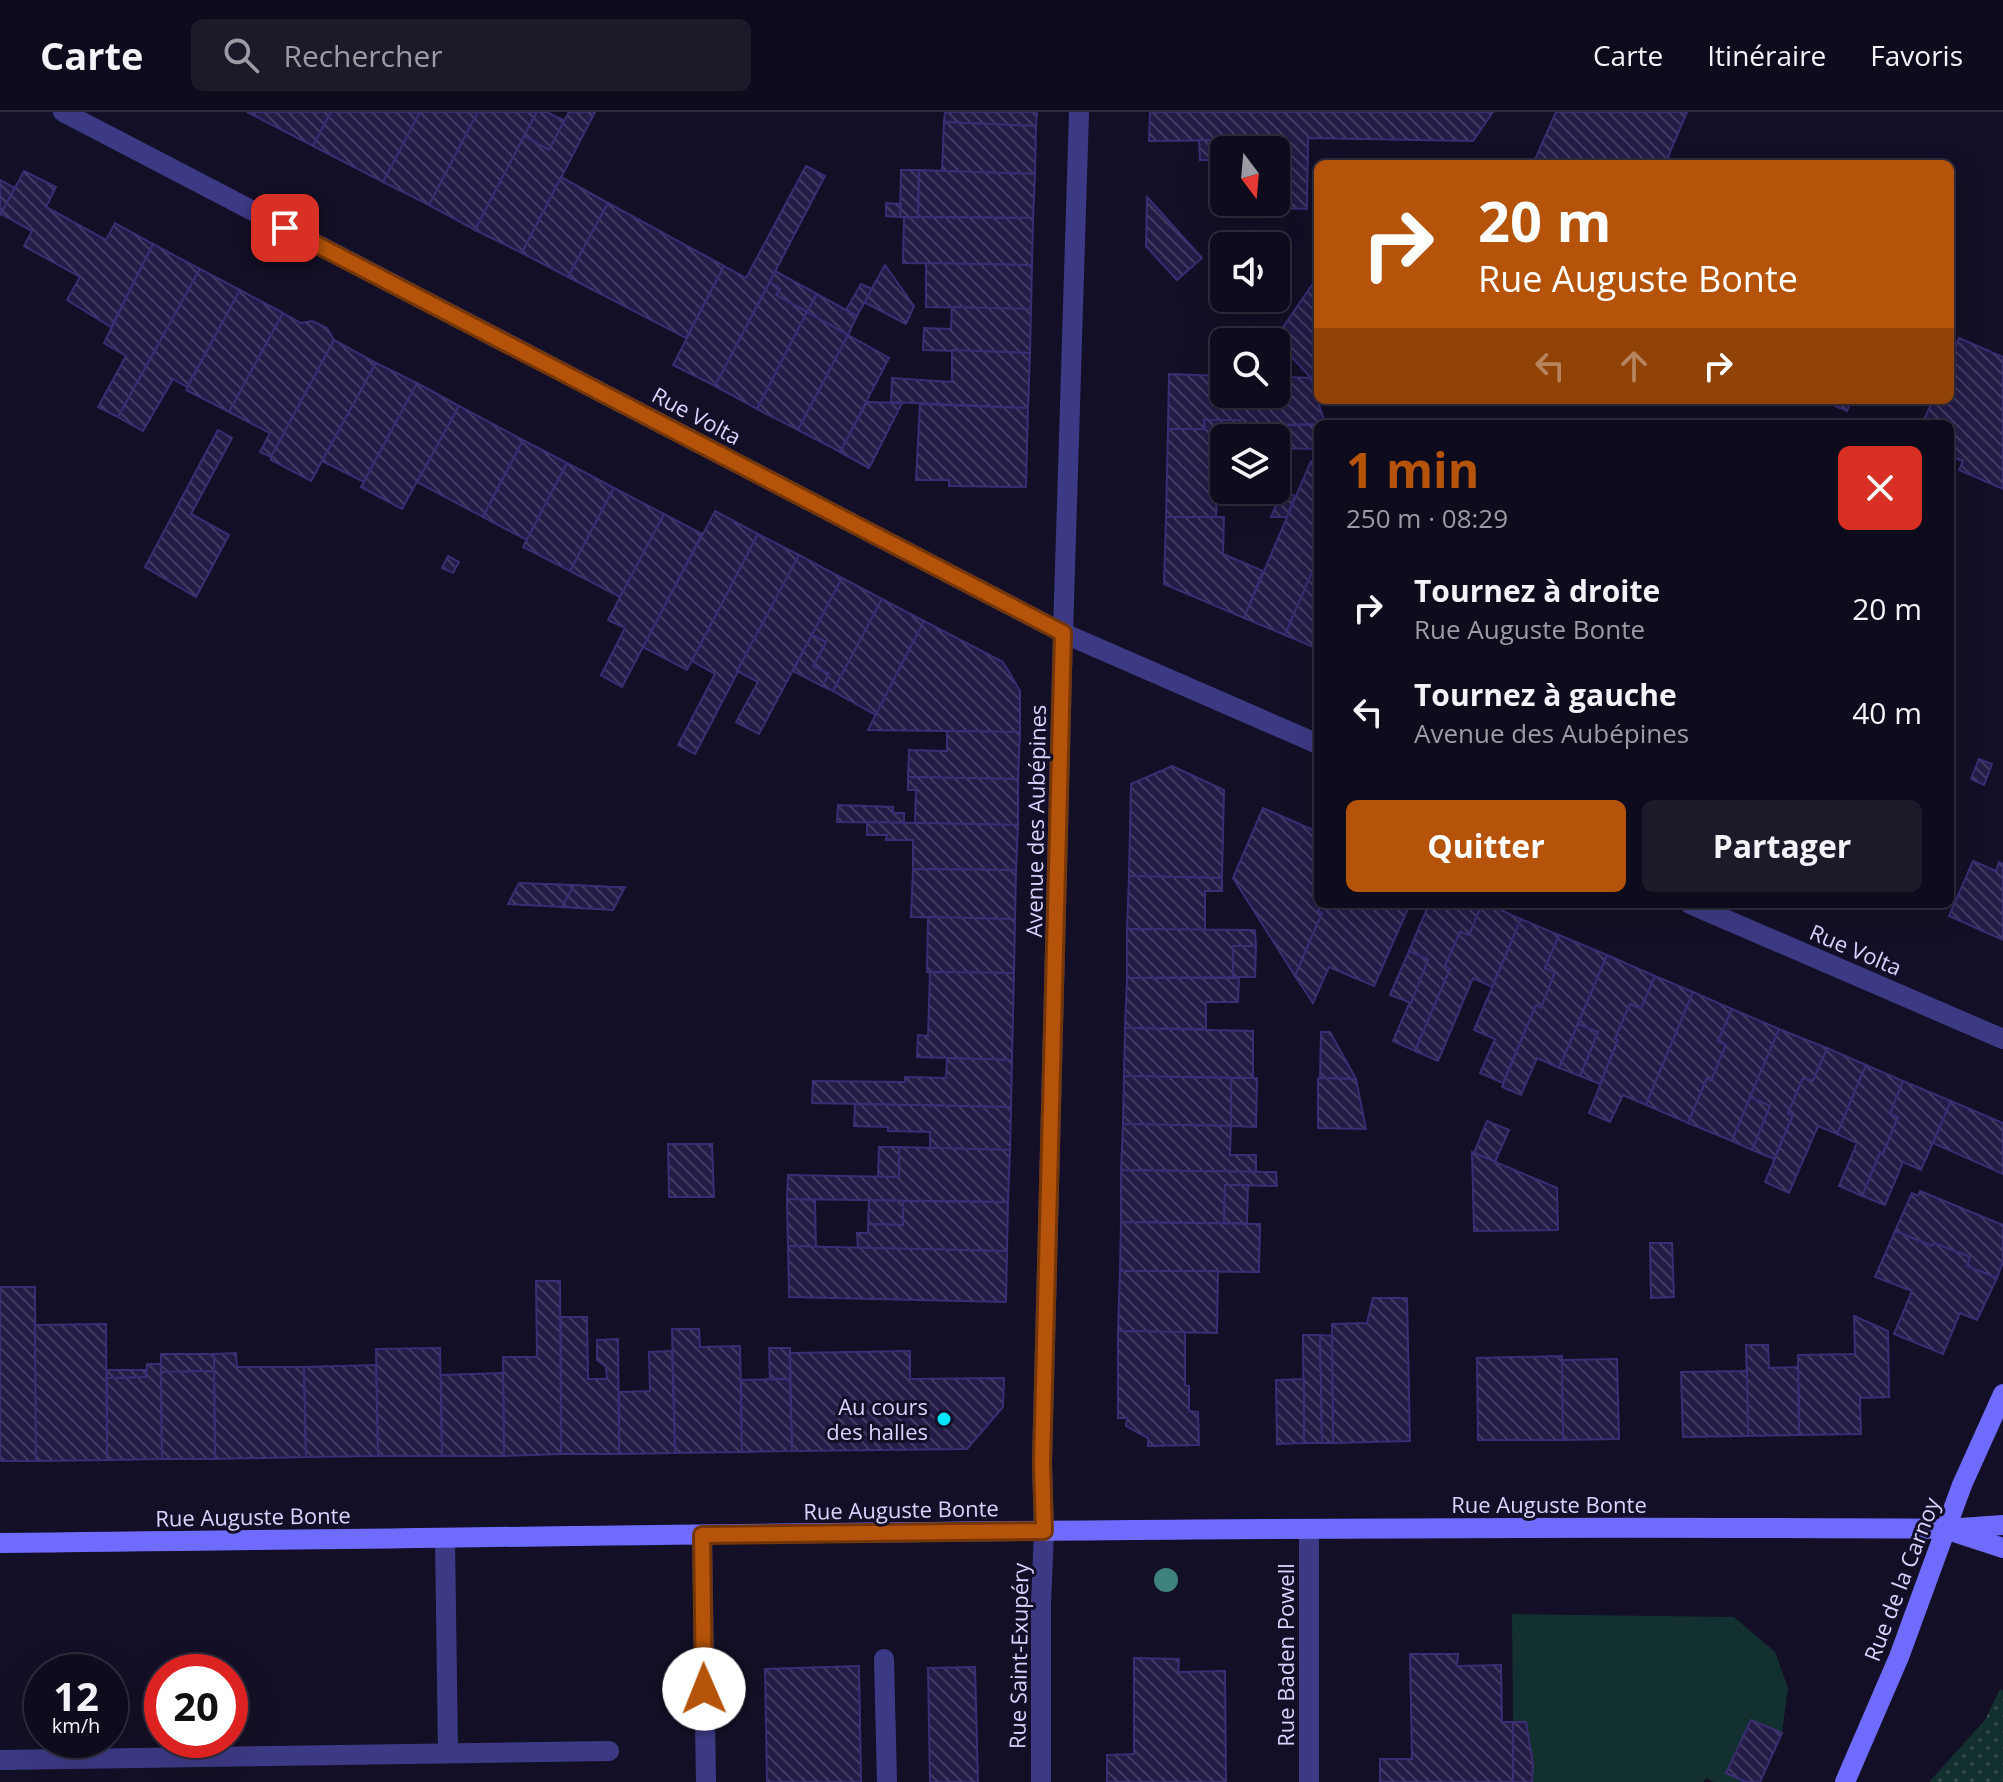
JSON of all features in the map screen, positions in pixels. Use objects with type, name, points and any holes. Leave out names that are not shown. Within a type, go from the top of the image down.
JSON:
[{"type":"street","name":"Rue Volta","points":[[63,112],[1063,633],[1314,742]]},
{"type":"street","name":"Avenue des Aubépines","points":[[1044,1531],[1042,1463],[1079,112]]},
{"type":"street","name":"Rue Volta","points":[[1699,908],[2003,1039]]},
{"type":"street","name":"Rue de la Carnoy","points":[[1845,1782],[1899,1657],[1971,1465],[2003,1394]]},
{"type":"street","name":"Rue Auguste Bonte","points":[[0,1543],[1585,1527],[1946,1529],[2003,1525]]},
{"type":"street","name":"Rue Baden Powell","points":[[1309,1529],[1309,1782]]},
{"type":"street","name":"Rue Auguste Bonte","points":[[1946,1529],[2003,1548]]},
{"type":"street","name":"Rue Saint-Exupéry","points":[[1041,1782],[1044,1531]]},
{"type":"street","points":[[702,1535],[706,1782]]},
{"type":"street","points":[[445,1538],[448,1753]]},
{"type":"street","points":[[884,1659],[887,1782]]},
{"type":"street","points":[[0,1760],[609,1751]]},
{"type":"green space","points":[[1512,1614],[1734,1617],[1775,1652],[1788,1688],[1782,1733],[1751,1720],[1727,1773],[1746,1782],[1714,1782],[1706,1778],[1703,1782],[1532,1782],[1533,1764],[1526,1722],[1513,1722]]},
{"type":"green space","points":[[2000,1689],[2003,1691],[2003,1782],[1929,1782],[1985,1720]]},
{"type":"building","points":[[247,112],[331,112],[313,146]]},
{"type":"building","points":[[331,112],[420,112],[383,182],[313,146]]},
{"type":"building","points":[[420,112],[478,112],[429,205],[383,182]]},
{"type":"building","points":[[478,112],[537,112],[475,230],[429,205]]},
{"type":"building","points":[[537,112],[547,112],[565,121],[549,150],[524,136]]},
{"type":"building","points":[[569,112],[595,112],[522,253],[475,230],[524,136],[549,150]]},
{"type":"building","points":[[945,112],[1037,112],[1036,126],[944,122]]},
{"type":"building","points":[[1150,112],[1493,112],[1473,141],[1308,138],[1307,209],[1290,208],[1290,136],[1210,136],[1210,140],[1149,141]]},
{"type":"building","points":[[1556,112],[1687,112],[1667,160],[1535,160]]},
{"type":"building","points":[[944,122],[1036,126],[1035,174],[942,171]]},
{"type":"building","points":[[1199,140],[1210,140],[1210,160],[1200,160]]},
{"type":"building","points":[[806,166],[825,176],[715,386],[673,365],[724,266],[746,278]]},
{"type":"building","points":[[901,170],[919,170],[918,217],[900,217]]},
{"type":"building","points":[[919,170],[1035,174],[1033,218],[918,217]]},
{"type":"building","points":[[24,171],[56,187],[46,207],[106,240],[115,223],[153,244],[111,327],[67,300],[80,277],[24,246],[32,231],[1,214]]},
{"type":"building","points":[[561,177],[608,203],[568,277],[522,253]]},
{"type":"building","points":[[0,180],[15,188],[0,215]]},
{"type":"building","points":[[1147,197],[1202,258],[1177,280],[1146,246]]},
{"type":"building","points":[[608,203],[724,266],[686,338],[568,277]]},
{"type":"building","points":[[886,203],[901,204],[900,217],[886,216]]},
{"type":"building","points":[[904,217],[1033,218],[1032,265],[903,263]]},
{"type":"building","points":[[153,244],[200,269],[118,417],[98,407],[126,356],[104,343]]},
{"type":"building","points":[[926,263],[1032,265],[1031,309],[926,307]]},
{"type":"building","points":[[885,265],[914,306],[906,324],[864,302]]},
{"type":"building","points":[[200,269],[240,290],[187,387],[173,379],[143,431],[118,417]]},
{"type":"building","points":[[775,271],[817,294],[807,312],[776,295],[780,289],[770,282]]},
{"type":"building","points":[[770,282],[780,289],[776,295],[807,312],[757,409],[715,386]]},
{"type":"building","points":[[1314,282],[1314,373],[1311,378],[1290,355],[1290,328],[1283,328]]},
{"type":"building","points":[[861,284],[872,289],[857,316],[846,310]]},
{"type":"building","points":[[240,290],[283,313],[229,412],[186,390]]},
{"type":"building","points":[[817,294],[857,316],[848,335],[807,312]]},
{"type":"building","points":[[952,307],[1031,309],[1030,353],[923,350],[924,328],[951,329]]},
{"type":"building","points":[[807,312],[848,335],[798,430],[757,409]]},
{"type":"building","points":[[283,313],[301,323],[312,321],[327,328],[334,340],[271,457],[260,452],[270,433],[229,412]]},
{"type":"building","points":[[848,335],[889,358],[840,452],[798,430]]},
{"type":"building","points":[[1959,338],[2003,357],[2003,489],[1959,470],[1963,461],[1954,458],[1954,420],[1924,420],[1931,404],[1954,404],[1954,350]]},
{"type":"building","points":[[334,340],[376,363],[311,481],[271,460],[271,457]]},
{"type":"building","points":[[952,350],[1030,353],[1028,408],[891,402],[892,378],[952,382]]},
{"type":"building","points":[[376,363],[417,383],[364,482],[322,461]]},
{"type":"building","points":[[1169,374],[1210,375],[1210,408],[1290,408],[1290,377],[1311,378],[1314,404],[1319,404],[1324,420],[1314,420],[1314,424],[1290,424],[1204,420],[1205,429],[1168,429]]},
{"type":"building","points":[[417,383],[459,406],[402,509],[361,487]]},
{"type":"building","points":[[867,402],[902,403],[869,468],[840,452]]},
{"type":"building","points":[[920,404],[1028,408],[1026,487],[949,486],[949,480],[916,480]]},
{"type":"building","points":[[1830,404],[1850,404],[1847,411]]},
{"type":"building","points":[[459,406],[523,440],[483,517],[417,482]]},
{"type":"building","points":[[1204,420],[1240,420],[1240,424],[1210,424],[1210,504],[1217,504],[1216,517],[1166,517],[1168,429],[1205,429]]},
{"type":"building","points":[[1290,425],[1314,425],[1314,449],[1290,448]]},
{"type":"building","points":[[218,430],[232,438],[191,514],[229,535],[196,597],[145,567]]},
{"type":"building","points":[[523,440],[567,463],[527,540],[483,517]]},
{"type":"building","points":[[1311,461],[1314,462],[1314,568],[1285,635],[1244,618]]},
{"type":"building","points":[[567,463],[614,488],[570,571],[523,547]]},
{"type":"building","points":[[614,488],[664,514],[620,597],[570,571]]},
{"type":"building","points":[[1290,494],[1295,496],[1287,517],[1271,517],[1276,504],[1290,504]]},
{"type":"building","points":[[715,511],[758,534],[687,670],[643,647]]},
{"type":"building","points":[[664,514],[702,534],[622,687],[601,675],[625,628],[608,620]]},
{"type":"building","points":[[1166,517],[1224,517],[1223,554],[1263,571],[1244,618],[1164,584]]},
{"type":"building","points":[[758,534],[799,555],[695,754],[678,745],[715,674],[692,661]]},
{"type":"building","points":[[799,555],[842,578],[759,734],[736,722],[758,682],[737,671]]},
{"type":"building","points":[[448,556],[459,562],[453,573],[442,568]]},
{"type":"building","points":[[1314,567],[1314,647],[1285,635]]},
{"type":"building","points":[[842,578],[882,599],[833,691],[822,686],[829,674],[813,666],[826,642],[812,635]]},
{"type":"building","points":[[882,599],[924,621],[876,715],[833,691]]},
{"type":"building","points":[[924,621],[1003,662],[1020,691],[1020,732],[868,730]]},
{"type":"building","points":[[812,635],[826,642],[813,666],[829,674],[822,686],[793,671]]},
{"type":"building","points":[[947,731],[1020,732],[1018,779],[908,777],[909,750],[947,751]]},
{"type":"building","points":[[1979,759],[1992,764],[1984,785],[1971,779]]},
{"type":"building","points":[[1172,766],[1224,790],[1222,878],[1129,876],[1131,784]]},
{"type":"building","points":[[908,777],[1018,779],[1018,825],[915,823],[916,790],[908,790]]},
{"type":"building","points":[[838,805],[893,807],[893,813],[904,813],[904,823],[837,822]]},
{"type":"building","points":[[1263,808],[1314,830],[1314,908],[1319,908],[1318,911],[1322,913],[1295,976],[1233,878]]},
{"type":"building","points":[[867,822],[1018,825],[1016,870],[913,869],[913,840],[886,840],[887,835],[867,835]]},
{"type":"building","points":[[1973,861],[1996,871],[1999,862],[2003,864],[2003,940],[1949,916]]},
{"type":"building","points":[[913,869],[1016,870],[1015,919],[911,917]]},
{"type":"building","points":[[1129,876],[1222,878],[1222,891],[1205,891],[1205,930],[1127,929]]},
{"type":"building","points":[[519,883],[574,885],[562,907],[508,904]]},
{"type":"building","points":[[574,885],[625,887],[613,910],[562,907]]},
{"type":"building","points":[[1319,908],[1408,908],[1374,986],[1329,967],[1313,1003],[1295,976],[1322,913],[1318,911]]},
{"type":"building","points":[[1427,908],[1480,908],[1469,935],[1460,932],[1445,966],[1450,969],[1415,1051],[1393,1041],[1428,960],[1409,951]]},
{"type":"building","points":[[1480,908],[1496,908],[1521,919],[1492,987],[1473,978],[1438,1061],[1415,1051],[1450,969],[1445,966],[1460,932],[1469,935]]},
{"type":"building","points":[[928,917],[1015,919],[1014,973],[927,972]]},
{"type":"building","points":[[1521,919],[1559,935],[1545,968],[1555,972],[1541,1008],[1536,1005],[1503,1083],[1480,1073],[1495,1039],[1474,1030]]},
{"type":"building","points":[[1127,929],[1255,930],[1256,946],[1233,946],[1233,977],[1127,978]]},
{"type":"building","points":[[1559,935],[1607,955],[1559,1068],[1537,1058],[1521,1095],[1502,1087],[1536,1005],[1541,1008],[1555,972],[1545,968]]},
{"type":"building","points":[[1233,946],[1256,946],[1255,977],[1233,977]]},
{"type":"building","points":[[1409,951],[1428,960],[1411,1003],[1390,995]]},
{"type":"building","points":[[1607,955],[1655,976],[1641,1009],[1630,1004],[1600,1084],[1580,1076],[1598,1032],[1578,1024]]},
{"type":"building","points":[[930,972],[1014,973],[1012,1060],[917,1057],[918,1035],[928,1036]]},
{"type":"building","points":[[1655,976],[1693,992],[1646,1105],[1623,1095],[1610,1122],[1589,1113],[1630,1004],[1641,1009]]},
{"type":"building","points":[[1127,978],[1239,978],[1238,1002],[1206,1002],[1206,1029],[1125,1028]]},
{"type":"building","points":[[1693,992],[1732,1009],[1718,1041],[1726,1045],[1711,1081],[1707,1078],[1688,1123],[1646,1105]]},
{"type":"building","points":[[1732,1009],[1779,1029],[1732,1141],[1688,1123],[1707,1078],[1711,1081],[1726,1045],[1718,1041]]},
{"type":"building","points":[[1578,1024],[1598,1032],[1580,1076],[1559,1068]]},
{"type":"building","points":[[1125,1028],[1253,1031],[1253,1078],[1124,1076]]},
{"type":"building","points":[[1779,1029],[1827,1048],[1813,1081],[1803,1078],[1788,1113],[1793,1115],[1774,1159],[1752,1150],[1770,1106],[1750,1097]]},
{"type":"building","points":[[1321,1032],[1330,1032],[1356,1079],[1320,1078]]},
{"type":"building","points":[[1827,1048],[1866,1065],[1837,1134],[1818,1126],[1789,1193],[1765,1182],[1793,1115],[1788,1113],[1803,1078],[1813,1081]]},
{"type":"building","points":[[947,1058],[1012,1060],[1011,1107],[812,1103],[813,1081],[905,1082],[905,1077],[946,1078]]},
{"type":"building","points":[[1866,1065],[1903,1081],[1890,1114],[1898,1117],[1862,1196],[1839,1186],[1857,1143],[1837,1134]]},
{"type":"building","points":[[1124,1076],[1231,1078],[1231,1126],[1123,1124]]},
{"type":"building","points":[[1231,1078],[1257,1078],[1256,1127],[1231,1126]]},
{"type":"building","points":[[1320,1078],[1356,1079],[1366,1129],[1318,1128]]},
{"type":"building","points":[[1903,1081],[1951,1101],[1921,1170],[1903,1162],[1885,1205],[1862,1196],[1898,1117],[1890,1114]]},
{"type":"building","points":[[1750,1097],[1770,1106],[1752,1150],[1732,1141]]},
{"type":"building","points":[[1951,1101],[2003,1123],[2003,1174],[1933,1143]]},
{"type":"building","points":[[855,1104],[1011,1107],[1010,1150],[930,1148],[930,1132],[854,1126]]},
{"type":"building","points":[[1487,1121],[1509,1130],[1495,1162],[1474,1153]]},
{"type":"building","points":[[1123,1124],[1231,1126],[1230,1155],[1256,1155],[1256,1172],[1121,1170]]},
{"type":"building","points":[[668,1144],[712,1144],[714,1197],[669,1197]]},
{"type":"building","points":[[879,1147],[899,1147],[899,1177],[878,1177]]},
{"type":"building","points":[[899,1147],[1010,1150],[1008,1202],[787,1199],[788,1175],[899,1177]]},
{"type":"building","points":[[1472,1152],[1557,1188],[1558,1230],[1474,1231]]},
{"type":"building","points":[[1121,1170],[1276,1172],[1277,1186],[1225,1185],[1224,1223],[1121,1222]]},
{"type":"building","points":[[1225,1185],[1248,1185],[1247,1223],[1224,1223]]},
{"type":"building","points":[[1920,1191],[2003,1225],[2003,1261],[1997,1278],[1967,1266],[1970,1257],[1895,1231],[1912,1193],[1918,1196]]},
{"type":"building","points":[[787,1199],[815,1200],[816,1247],[788,1246]]},
{"type":"building","points":[[869,1200],[903,1201],[903,1225],[868,1224]]},
{"type":"building","points":[[903,1201],[1008,1202],[1007,1251],[858,1248],[857,1233],[868,1233],[868,1224],[903,1225]]},
{"type":"building","points":[[1121,1222],[1260,1224],[1259,1272],[1120,1271]]},
{"type":"building","points":[[1895,1231],[1970,1257],[1967,1266],[1997,1278],[1977,1320],[1960,1313],[1943,1354],[1894,1334],[1912,1291],[1875,1277]]},
{"type":"building","points":[[1650,1243],[1672,1243],[1674,1297],[1651,1298]]},
{"type":"building","points":[[788,1246],[1007,1251],[1006,1302],[789,1297]]},
{"type":"building","points":[[1120,1271],[1218,1271],[1217,1333],[1118,1331]]},
{"type":"building","points":[[536,1281],[560,1281],[561,1454],[504,1456],[503,1357],[537,1357]]},
{"type":"building","points":[[0,1287],[35,1287],[36,1461],[0,1461]]},
{"type":"building","points":[[1373,1298],[1407,1298],[1410,1441],[1333,1443],[1332,1324],[1367,1323]]},
{"type":"building","points":[[1854,1316],[1888,1331],[1889,1397],[1860,1398],[1861,1434],[1799,1435],[1798,1355],[1855,1354]]},
{"type":"building","points":[[561,1317],[587,1317],[588,1379],[607,1379],[606,1367],[597,1360],[597,1340],[618,1339],[619,1454],[561,1454]]},
{"type":"building","points":[[106,1324],[107,1460],[36,1461],[35,1325]]},
{"type":"building","points":[[672,1329],[699,1329],[700,1347],[740,1346],[742,1452],[675,1453]]},
{"type":"building","points":[[1118,1331],[1185,1332],[1185,1385],[1189,1386],[1189,1411],[1198,1412],[1199,1445],[1148,1446],[1148,1438],[1126,1426],[1127,1418],[1118,1418]]},
{"type":"building","points":[[1303,1335],[1320,1335],[1322,1443],[1304,1443]]},
{"type":"building","points":[[1320,1335],[1332,1336],[1333,1443],[1322,1443]]},
{"type":"building","points":[[1746,1345],[1768,1345],[1769,1368],[1798,1367],[1799,1435],[1748,1436]]},
{"type":"building","points":[[440,1348],[442,1456],[378,1456],[376,1349]]},
{"type":"building","points":[[769,1348],[790,1348],[790,1379],[770,1379]]},
{"type":"building","points":[[672,1351],[675,1453],[619,1454],[619,1392],[650,1391],[649,1352]]},
{"type":"building","points":[[910,1351],[910,1379],[1004,1378],[1003,1407],[967,1449],[792,1451],[790,1353]]},
{"type":"building","points":[[236,1353],[237,1367],[304,1367],[306,1457],[215,1459],[214,1354]]},
{"type":"building","points":[[161,1354],[214,1354],[214,1371],[161,1372]]},
{"type":"building","points":[[1562,1356],[1563,1440],[1478,1440],[1477,1358]]},
{"type":"building","points":[[1617,1359],[1619,1439],[1563,1440],[1562,1360]]},
{"type":"building","points":[[147,1364],[161,1364],[162,1459],[107,1460],[107,1378],[146,1377]]},
{"type":"building","points":[[376,1365],[378,1456],[306,1457],[304,1367]]},
{"type":"building","points":[[107,1370],[146,1370],[146,1377],[107,1378]]},
{"type":"building","points":[[214,1371],[215,1459],[162,1459],[161,1372]]},
{"type":"building","points":[[1747,1371],[1748,1436],[1683,1437],[1681,1372]]},
{"type":"building","points":[[503,1373],[504,1456],[442,1456],[441,1375]]},
{"type":"building","points":[[790,1379],[792,1451],[742,1452],[741,1380]]},
{"type":"building","points":[[1304,1379],[1304,1443],[1277,1444],[1276,1380]]},
{"type":"building","points":[[1410,1654],[1458,1654],[1457,1666],[1501,1665],[1502,1722],[1513,1722],[1513,1782],[1380,1782],[1380,1759],[1412,1759]]},
{"type":"building","points":[[1134,1658],[1179,1659],[1178,1672],[1225,1671],[1226,1782],[1107,1782],[1107,1755],[1134,1754]]},
{"type":"building","points":[[859,1666],[861,1782],[767,1782],[765,1669]]},
{"type":"building","points":[[975,1667],[978,1782],[930,1782],[928,1668]]},
{"type":"building","points":[[1751,1720],[1782,1733],[1760,1782],[1746,1782],[1726,1773]]},
{"type":"building","points":[[1513,1722],[1526,1722],[1533,1764],[1532,1782],[1513,1782]]},
{"type":"place","name":"Au cours des halles","points":[[944,1419]]},
{"type":"route","points":[[285,228],[1063,633],[1042,1463],[1044,1531],[702,1535],[704,1689]]}]
